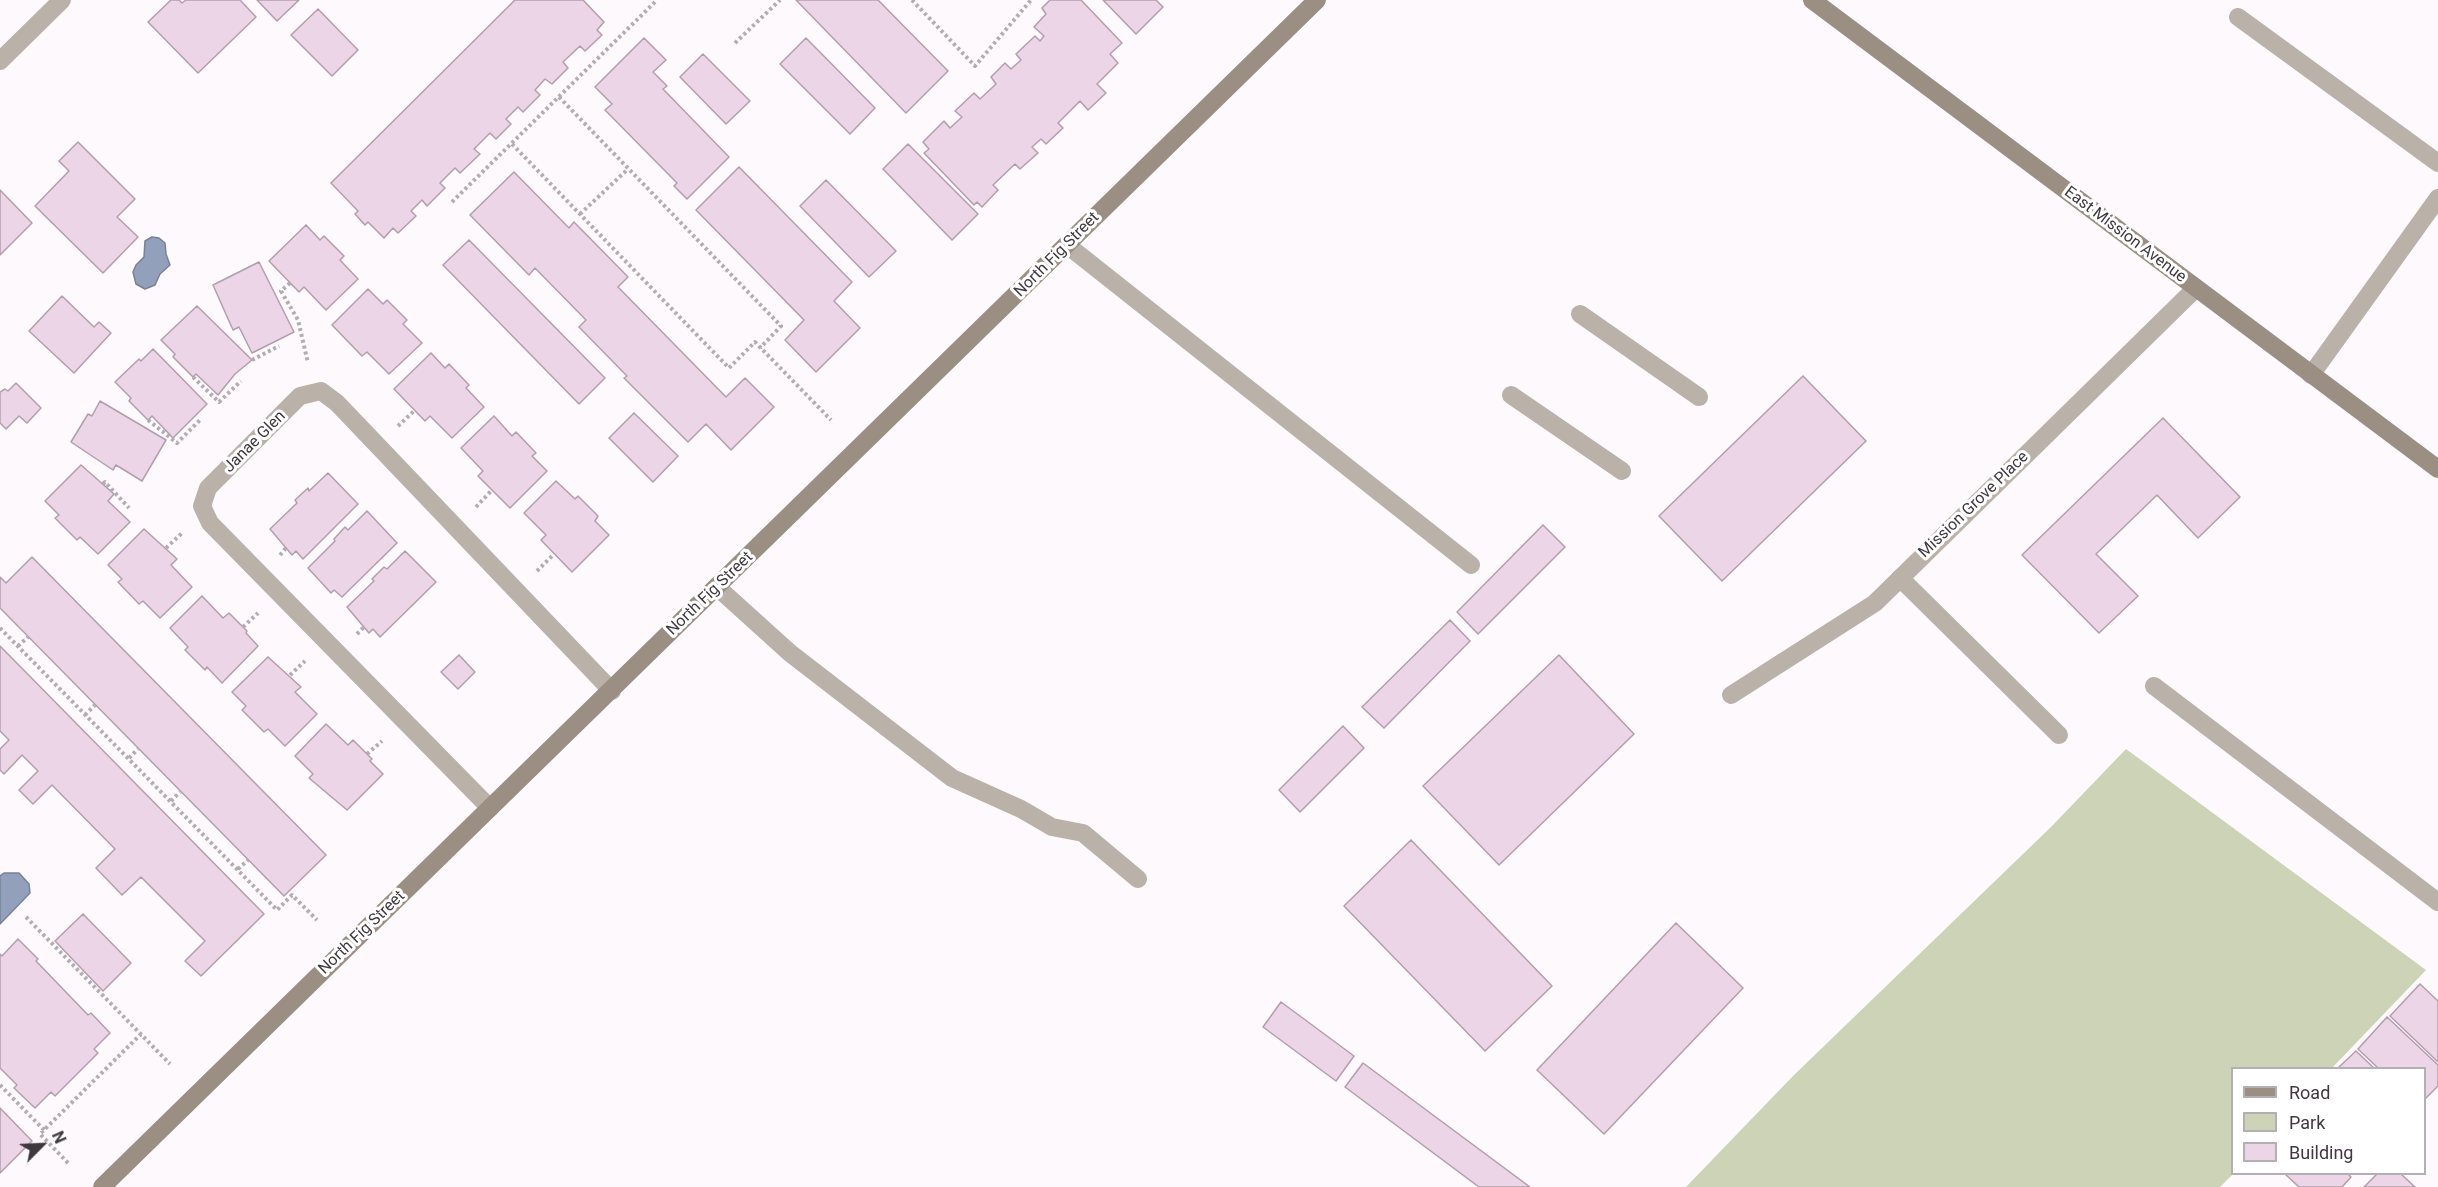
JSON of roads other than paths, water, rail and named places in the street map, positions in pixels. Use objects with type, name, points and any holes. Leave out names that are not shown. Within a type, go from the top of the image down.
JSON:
[{"type":"street","points":[[0,61],[62,0]]},
{"type":"street","name":"North Fig Street","points":[[102,1187],[1317,0]]},
{"type":"street","name":"East Mission Avenue","points":[[1822,3],[2438,469]]},
{"type":"street","points":[[2238,18],[2438,164]]},
{"type":"street","points":[[2311,375],[2438,198]]},
{"type":"street","points":[[1067,245],[1471,565]]},
{"type":"street","name":"Mission Grove Place","points":[[1731,695],[1875,603],[2196,288]]},
{"type":"street","points":[[1580,314],[1700,397]]},
{"type":"street","name":"Janae Glen","points":[[490,808],[210,523],[202,506],[208,488],[300,396],[321,391],[337,403],[612,691]]},
{"type":"street","points":[[1511,395],[1622,471]]},
{"type":"street","points":[[1900,578],[2059,735]]},
{"type":"street","points":[[717,587],[790,653],[952,778],[1021,809],[1052,827],[1083,833],[1138,879]]},
{"type":"street","points":[[2154,686],[2438,902]]},
{"type":"water","points":[[152,237],[159,238],[165,243],[170,265],[160,274],[155,285],[145,289],[136,284],[133,272],[144,257],[145,241]]},
{"type":"water","points":[[4,873],[19,873],[29,884],[30,893],[0,924],[0,876]]}]
